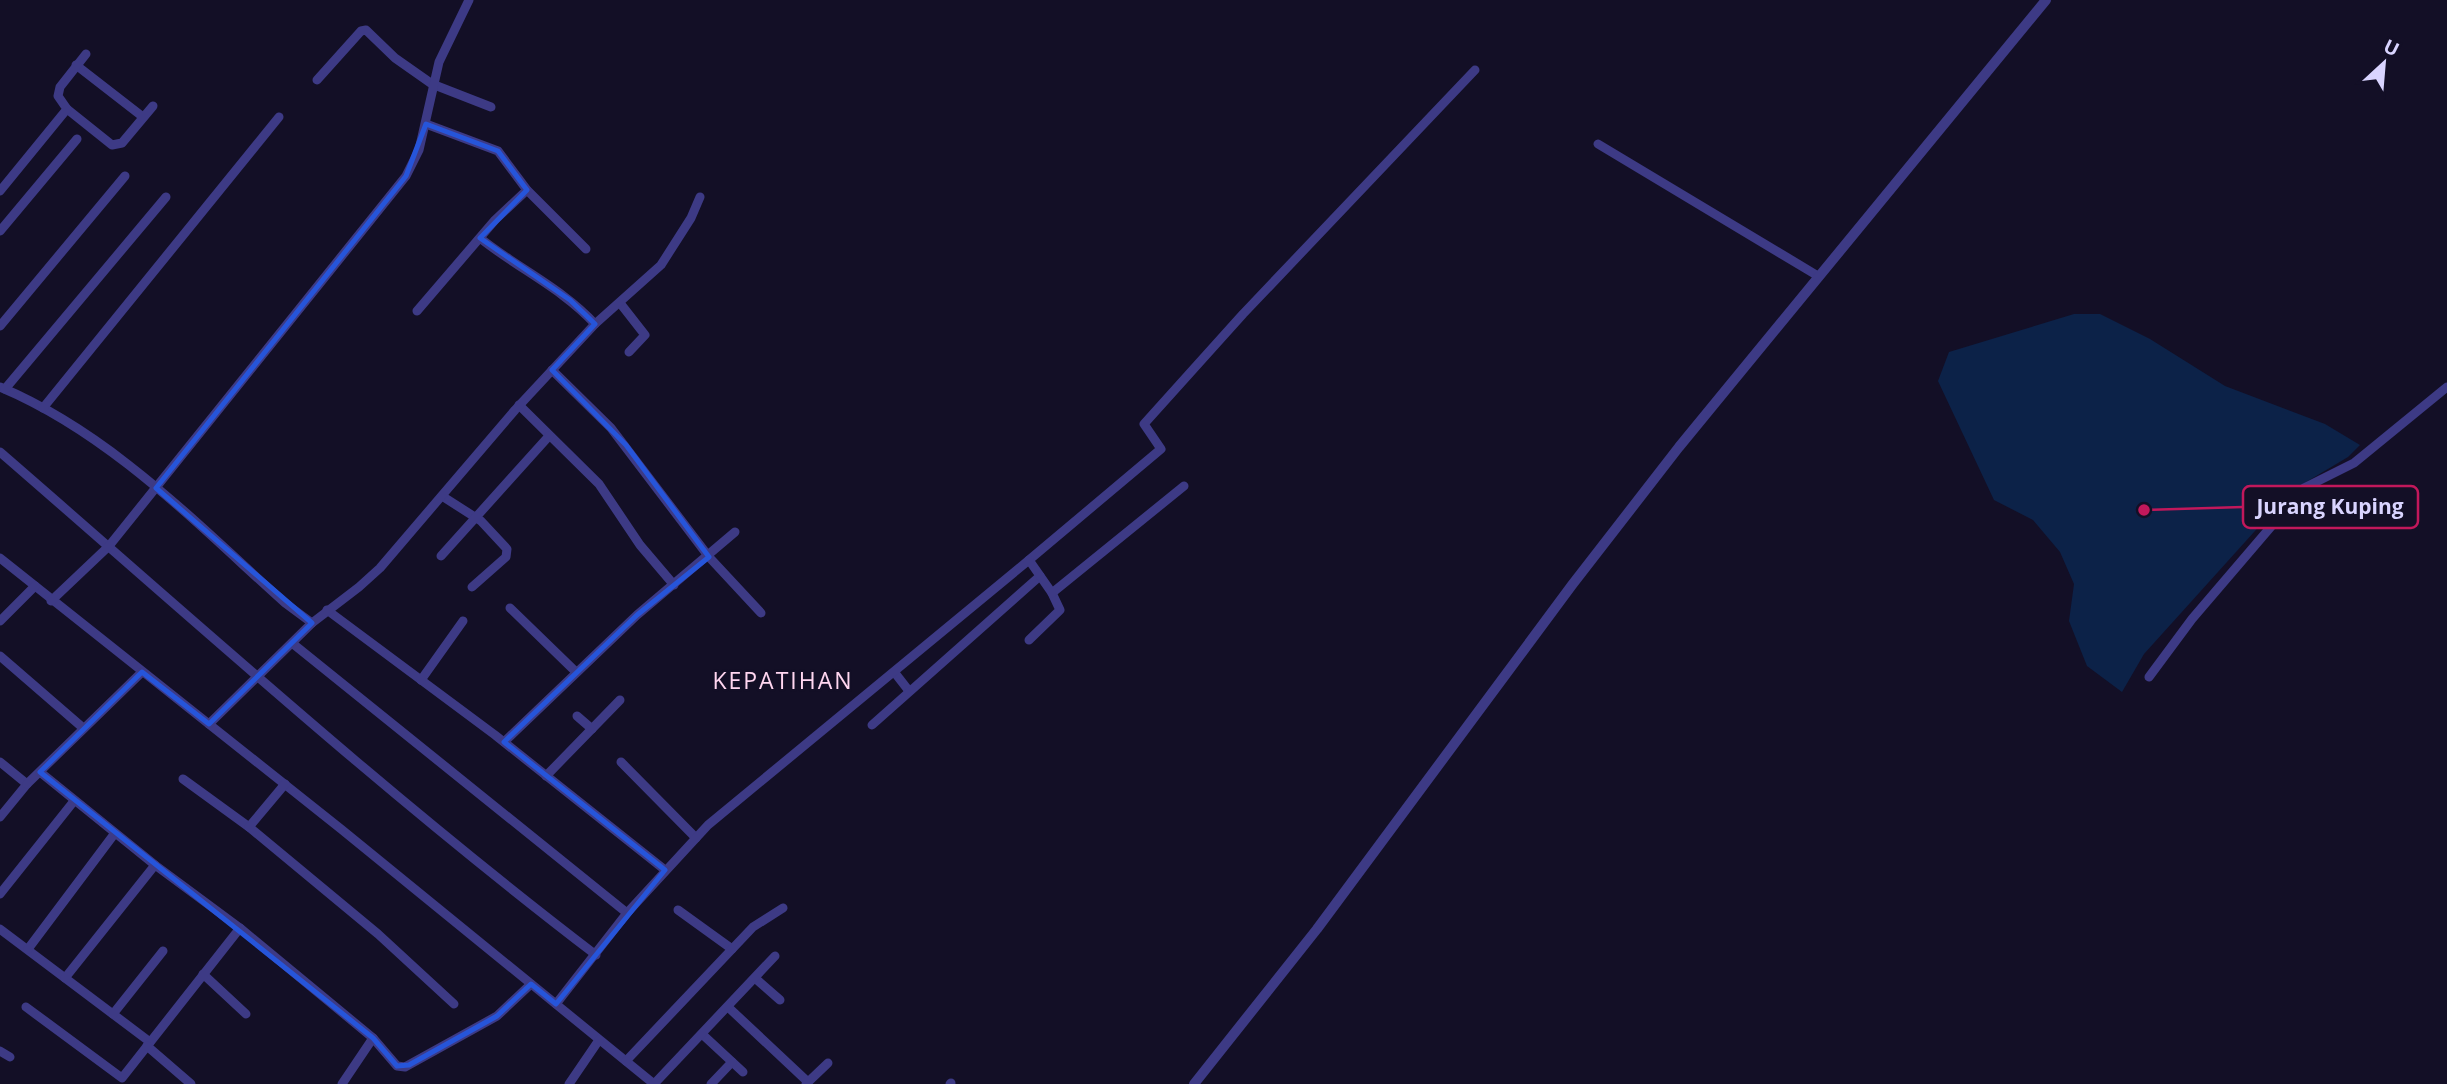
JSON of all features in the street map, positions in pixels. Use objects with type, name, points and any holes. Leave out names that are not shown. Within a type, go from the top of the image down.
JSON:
[{"type":"street","points":[[51,601],[109,546],[407,176],[419,150],[432,83],[443,51],[469,0]]},
{"type":"street","points":[[1195,1084],[1340,898],[1580,575],[1735,376],[2046,0]]},
{"type":"street","points":[[317,80],[363,30],[370,32],[395,58],[432,83],[491,107]]},
{"type":"street","points":[[86,54],[60,87],[58,96],[67,109],[112,145],[122,143],[153,106]]},
{"type":"street","points":[[76,65],[143,117]]},
{"type":"street","points":[[556,1004],[626,914],[665,870],[739,798],[895,673],[1161,449],[1143,424],[1243,314],[1475,70]]},
{"type":"street","points":[[0,191],[67,109]]},
{"type":"street","points":[[43,408],[279,117]]},
{"type":"street","points":[[426,124],[498,151],[527,190],[586,249]]},
{"type":"street","points":[[0,231],[77,139]]},
{"type":"street","points":[[1598,144],[1818,276]]},
{"type":"street","points":[[0,326],[125,176]]},
{"type":"street","points":[[417,311],[480,238],[527,190]]},
{"type":"street","points":[[166,197],[2,388],[43,408],[92,439],[156,488],[285,603],[312,622]]},
{"type":"street","points":[[209,724],[312,622],[380,568],[519,405],[595,324],[669,256],[700,197]]},
{"type":"street","points":[[480,238],[506,260],[570,300],[595,324]]},
{"type":"street","points":[[620,303],[645,335],[629,352]]},
{"type":"street","points":[[552,370],[626,445],[709,556],[761,613]]},
{"type":"street","points":[[2149,677],[2192,619],[2304,488],[2354,463],[2447,387]]},
{"type":"street","points":[[519,405],[598,484],[640,545],[674,585]]},
{"type":"street","points":[[441,556],[550,436]]},
{"type":"street","points":[[0,452],[477,863],[596,955]]},
{"type":"street","points":[[1052,593],[1184,486]]},
{"type":"street","points":[[442,496],[488,527],[508,552],[472,587]]},
{"type":"street","points":[[504,742],[576,672],[735,532]]},
{"type":"street","points":[[0,558],[285,784],[654,1084],[775,956]]},
{"type":"street","points":[[1029,560],[1052,593],[1060,610],[1029,640]]},
{"type":"street","points":[[873,725],[1040,576]]},
{"type":"street","points":[[0,621],[35,586]]},
{"type":"street","points":[[510,608],[576,672]]},
{"type":"street","points":[[327,610],[504,742],[665,870]]},
{"type":"street","points":[[421,680],[463,621]]},
{"type":"street","points":[[292,643],[626,914]]},
{"type":"street","points":[[0,656],[82,727]]},
{"type":"street","points":[[0,817],[27,784],[82,727],[142,672]]},
{"type":"street","points":[[895,673],[909,691]]},
{"type":"street","points":[[546,776],[620,700]]},
{"type":"street","points":[[577,716],[592,729]]},
{"type":"street","points":[[0,762],[27,784]]},
{"type":"street","points":[[621,762],[696,838]]},
{"type":"street","points":[[40,772],[155,865],[240,928],[373,1038],[397,1066],[405,1067],[497,1016],[531,984]]},
{"type":"street","points":[[183,779],[249,827],[378,934],[454,1004]]},
{"type":"street","points":[[249,827],[285,784]]},
{"type":"street","points":[[0,894],[74,801]]},
{"type":"street","points":[[27,949],[115,833]]},
{"type":"street","points":[[65,978],[155,865]]},
{"type":"street","points":[[626,1061],[753,927],[783,908]]},
{"type":"street","points":[[678,910],[732,949]]},
{"type":"street","points":[[26,1007],[120,1078],[124,1077],[240,928]]},
{"type":"street","points":[[0,929],[114,1014],[191,1084]]},
{"type":"street","points":[[114,1014],[163,951]]},
{"type":"street","points":[[203,974],[246,1014]]},
{"type":"street","points":[[755,978],[780,1000]]},
{"type":"street","points":[[728,1007],[807,1083],[828,1063]]},
{"type":"street","points":[[702,1034],[743,1072]]},
{"type":"street","points":[[342,1084],[373,1038]]},
{"type":"street","points":[[569,1084],[599,1040]]},
{"type":"street","points":[[0,1051],[10,1057]]},
{"type":"street","points":[[711,1084],[732,1062]]},
{"type":"highlighted area","points":[[426,124],[498,151],[527,190],[480,238],[570,300],[595,324],[552,370],[626,445],[709,557],[637,615],[504,742],[665,870],[556,1004],[531,984],[497,1016],[409,1065],[397,1066],[373,1038],[40,772],[142,672],[209,724],[312,623],[156,488],[406,176]]},
{"type":"water","points":[[2074,314],[2100,314],[2150,339],[2225,386],[2325,424],[2360,445],[2348,457],[2291,491],[2144,654],[2122,692],[2087,666],[2069,621],[2074,584],[2060,552],[2033,520],[1994,500],[1938,381],[1949,352]]},
{"type":"place","name":"Jurang Kuping","points":[[2144,510]]},
{"type":"district","name":"KEPATIHAN","points":[[783,680]]}]
